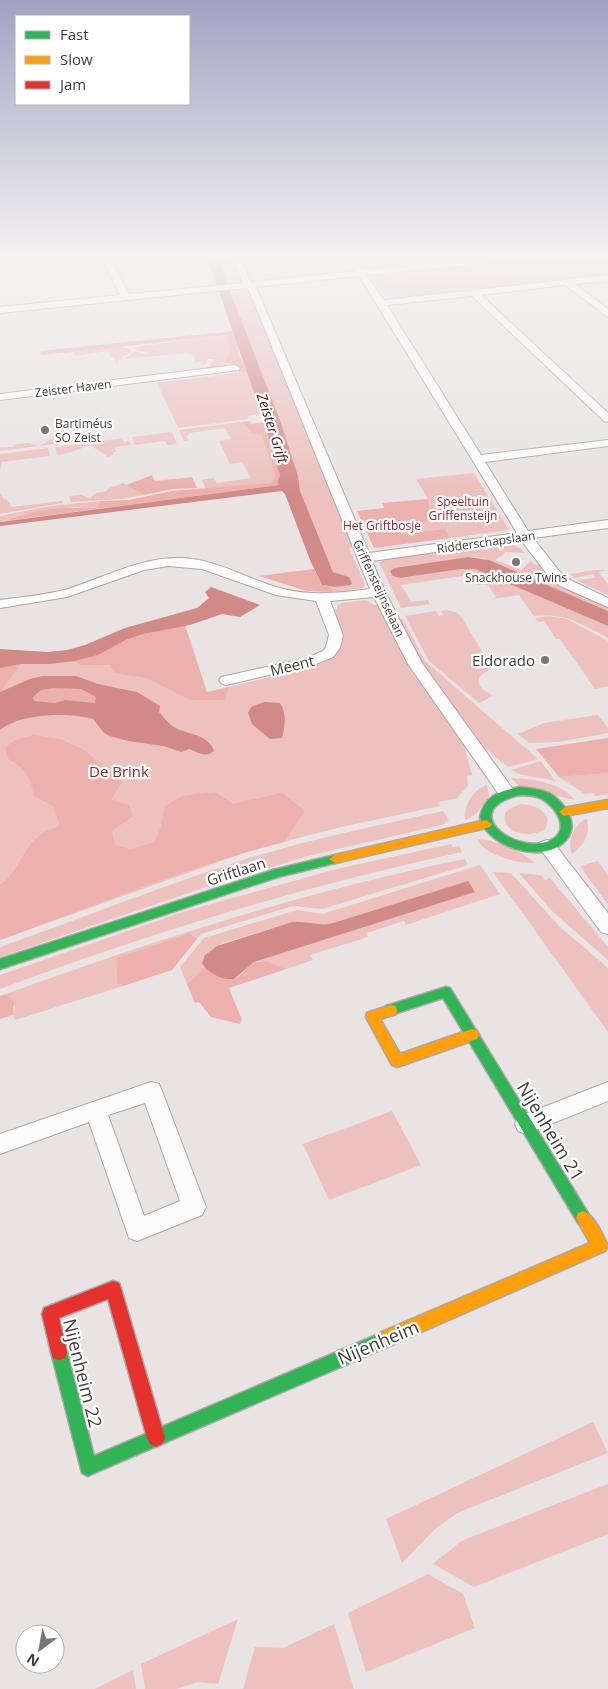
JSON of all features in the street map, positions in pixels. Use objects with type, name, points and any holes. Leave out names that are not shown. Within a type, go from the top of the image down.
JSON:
[{"type":"street","name":"Griffensteijnselaan","points":[[271,336],[363,558],[378,592],[415,664],[506,792]]},
{"type":"street","points":[[402,336],[525,536],[555,575],[565,584],[608,603]]},
{"type":"street","points":[[520,336],[608,418]]},
{"type":"street","name":"Zeister Haven","points":[[0,397],[235,368]]},
{"type":"street","points":[[479,459],[608,444]]},
{"type":"street","name":"Ridderschapslaan","points":[[363,558],[608,524]]},
{"type":"street","points":[[0,604],[64,594],[139,568],[182,562],[214,567],[279,592],[322,599],[378,592]]},
{"type":"street","name":"Meent","points":[[226,680],[311,661],[328,654],[333,648],[336,635],[322,599]]},
{"type":"street","points":[[519,791],[545,796],[556,803],[564,812],[567,828],[563,835],[557,842],[536,848],[511,845],[491,832],[484,816],[486,808],[497,796],[506,792],[519,791]]},
{"type":"street","points":[[564,812],[608,804]]},
{"type":"street","name":"Griftlaan","points":[[0,964],[276,873],[486,824]]},
{"type":"street","points":[[547,846],[608,927]]},
{"type":"street","name":"Nijenheim 21","points":[[472,1035],[397,1061],[372,1017],[446,992],[600,1246]]},
{"type":"street","points":[[0,1144],[151,1091],[194,1207],[137,1230],[96,1111]]},
{"type":"street","points":[[526,1124],[608,1091]]},
{"type":"street","name":"Nijenheim","points":[[156,1438],[600,1246]]},
{"type":"street","name":"Nijenheim 22","points":[[113,1290],[156,1438],[88,1468],[50,1314],[113,1290]]},
{"type":"green space","points":[[187,336],[219,336],[41,355],[40,351]]},
{"type":"green space","points":[[227,336],[230,352],[226,364],[231,367],[203,370],[213,362],[213,359],[208,359],[207,363],[202,366],[200,362],[193,363],[196,361],[193,355],[186,353],[125,359],[120,362],[135,351],[142,354],[149,353],[134,349],[137,348],[135,347]]},
{"type":"green space","points":[[227,336],[235,336],[240,356],[247,372],[239,373],[235,364],[225,363],[230,352]]},
{"type":"green space","points":[[247,336],[267,336],[353,547],[349,548],[365,584],[363,588],[333,592],[331,587],[334,587],[348,577],[333,572],[300,491],[298,476],[280,420]]},
{"type":"green space","points":[[106,347],[123,347],[133,351],[117,361],[117,365],[114,357],[110,357],[108,351],[75,356],[73,352],[58,353]]},
{"type":"green space","points":[[247,372],[261,414],[247,416],[249,419],[178,428],[157,383]]},
{"type":"green space","points":[[250,421],[251,424],[264,422],[280,476],[277,482],[279,485],[4,521],[51,509],[98,508],[100,501],[129,500],[172,491],[271,483],[275,475],[262,436],[252,433],[242,422]]},
{"type":"green space","points":[[242,422],[252,433],[262,436],[275,475],[271,483],[206,489],[202,480],[214,478],[217,483],[251,478],[242,462],[230,464],[219,441],[231,439],[225,428],[189,433],[186,436],[189,440],[184,441],[179,430]]},
{"type":"green space","points":[[91,432],[93,439],[39,446],[58,435],[62,436],[53,444],[87,438],[85,433]]},
{"type":"green space","points":[[172,432],[177,444],[167,445],[165,441],[135,445],[132,437]]},
{"type":"green space","points":[[123,438],[124,442],[129,441],[131,445],[115,447],[116,452],[113,452],[113,455],[108,457],[90,445],[69,453],[57,455],[55,447]]},
{"type":"green space","points":[[29,443],[39,446],[0,451],[0,447],[13,447],[17,444]]},
{"type":"green space","points":[[48,448],[50,456],[2,462],[0,471],[0,454]]},
{"type":"green space","name":"Speeltuin Griffensteijn","points":[[474,473],[509,530],[450,538],[445,529],[400,534],[398,531],[428,520],[428,499],[416,479]]},
{"type":"green space","points":[[152,475],[155,481],[192,477],[197,488],[173,489],[144,495],[126,485]]},
{"type":"green space","points":[[123,483],[144,495],[121,499],[71,502],[69,496],[80,495],[90,498],[96,493],[107,491],[107,489]]},
{"type":"green space","points":[[0,493],[12,507],[62,501],[63,503],[0,514]]},
{"type":"green space","name":"Het Griftbosje","points":[[428,499],[430,513],[428,520],[398,532],[400,534],[445,529],[450,538],[374,548],[357,511],[384,508],[382,503]]},
{"type":"green space","points":[[100,501],[99,508],[75,507],[18,515],[0,522],[0,516],[50,506]]},
{"type":"green space","points":[[508,543],[520,548],[525,553],[506,552],[495,560],[521,570],[531,561],[534,565],[541,564],[572,591],[608,607],[608,611],[484,558],[468,557],[392,569],[397,577],[400,578],[461,569],[475,569],[608,626],[608,638],[573,620],[556,616],[534,616],[519,595],[494,599],[496,597],[488,585],[477,585],[469,575],[401,585],[411,602],[428,600],[430,604],[401,608],[379,562],[382,562],[381,559]]},
{"type":"green space","points":[[314,569],[322,585],[331,587],[333,592],[307,591],[259,576]]},
{"type":"green space","points":[[606,570],[598,572],[608,584],[608,595],[576,580],[596,578],[593,574],[575,578],[571,574]]},
{"type":"green space","name":"De Brink","points":[[366,600],[374,605],[379,604],[410,665],[464,746],[472,775],[467,776],[468,786],[457,798],[439,802],[440,806],[341,827],[252,850],[0,940],[0,667],[98,655],[207,693],[323,663],[338,651],[343,640],[340,627],[332,610],[337,609],[337,606],[342,603]]},
{"type":"green space","points":[[445,610],[460,615],[491,666],[490,669],[479,677],[478,681],[482,689],[493,696],[479,703],[429,661],[405,616],[436,611],[439,616],[444,615],[441,611]]},
{"type":"green space","points":[[548,616],[567,619],[608,641],[608,686],[595,689],[560,639],[556,639],[544,621],[538,622],[535,618]]},
{"type":"green space","points":[[402,618],[425,661],[538,759],[508,767],[481,745],[421,662],[400,620]]},
{"type":"green space","points":[[185,625],[207,692],[229,687],[225,700],[190,700],[147,678],[114,673],[110,665],[80,665],[75,661],[98,655],[126,640],[143,634]]},
{"type":"green space","points":[[21,664],[0,692],[0,668]]},
{"type":"green space","points":[[54,688],[81,689],[96,697],[95,703],[65,700],[55,703],[34,702],[33,697],[41,690]]},
{"type":"green space","points":[[598,715],[608,728],[608,733],[558,742],[529,743],[518,734],[544,723]]},
{"type":"green space","points":[[33,735],[60,739],[84,750],[122,782],[111,800],[129,805],[133,816],[112,831],[115,845],[131,849],[155,842],[165,806],[182,796],[215,792],[233,804],[282,793],[305,811],[284,842],[176,875],[0,940],[0,885],[8,878],[30,845],[38,837],[60,826],[53,806],[34,796],[27,774],[20,766],[9,760],[5,748],[15,740]]},
{"type":"green space","points":[[608,738],[608,773],[559,777],[536,749]]},
{"type":"green space","points":[[541,761],[556,782],[516,773],[511,770]]},
{"type":"green space","points":[[608,773],[608,794],[596,796],[594,793],[585,794],[559,777]]},
{"type":"green space","points":[[511,778],[528,779],[554,785],[575,800],[520,787]]},
{"type":"green space","points":[[487,785],[489,796],[478,812],[467,820],[465,819],[466,808],[470,799],[478,790]]},
{"type":"green space","points":[[521,804],[533,806],[543,812],[548,819],[546,828],[526,834],[519,833],[508,826],[505,820],[505,813],[509,809]]},
{"type":"green space","points":[[443,811],[449,821],[445,822],[446,824],[308,856],[206,887],[0,957],[0,947],[240,861],[315,840]]},
{"type":"green space","points":[[587,819],[588,830],[586,839],[572,854],[570,844],[575,828]]},
{"type":"green space","points":[[477,839],[491,841],[508,847],[535,863],[520,862],[494,854],[486,850]]},
{"type":"green space","points":[[451,844],[453,847],[459,846],[462,852],[403,865],[229,912],[114,948],[0,989],[0,975],[186,911],[337,869]]},
{"type":"green space","points":[[465,859],[468,865],[322,909],[293,906],[201,934],[197,939],[189,933],[116,958],[117,984],[123,986],[15,1020],[13,1015],[15,1007],[6,994],[119,954],[233,918],[407,871]]},
{"type":"green space","points":[[598,861],[608,876],[608,905],[580,866]]},
{"type":"green space","points":[[480,865],[500,894],[406,925],[404,921],[367,933],[368,937],[310,955],[313,960],[286,969],[269,962],[254,962],[475,892],[468,881],[333,923],[292,922],[224,943],[213,948],[203,958],[202,962],[205,967],[187,984],[180,967],[204,938],[297,910],[322,914]]},
{"type":"green space","points":[[493,872],[511,873],[559,926],[608,968],[608,1032]]},
{"type":"green space","points":[[519,873],[541,875],[545,880],[550,878],[608,947],[608,960],[552,911]]},
{"type":"green space","points":[[189,933],[197,939],[172,970],[123,986],[117,984],[116,958]]},
{"type":"green space","points":[[254,962],[269,962],[286,969],[229,988],[242,1020],[240,1024],[211,1017],[199,1002],[195,1003],[187,984],[205,967],[217,975],[231,979],[239,976]]},
{"type":"green space","points":[[6,994],[14,1002],[13,1015],[0,1019],[0,996]]},
{"type":"green space","points":[[392,1111],[421,1165],[329,1200],[303,1144]]},
{"type":"green space","points":[[593,1422],[608,1453],[457,1513],[435,1529],[402,1563],[386,1519]]},
{"type":"green space","points":[[608,1484],[608,1534],[474,1587],[433,1564],[460,1542]]},
{"type":"green space","points":[[428,1574],[463,1594],[475,1628],[366,1672],[348,1613]]},
{"type":"green space","points":[[238,1619],[218,1684],[198,1682],[176,1689],[145,1689],[141,1664]]},
{"type":"green space","points":[[334,1624],[354,1689],[243,1689],[255,1647],[283,1648]]},
{"type":"green space","points":[[133,1670],[136,1689],[95,1689]]},
{"type":"water","name":"Zeister Grift","points":[[234,336],[247,336],[280,420],[298,476],[300,491],[333,572],[349,577],[351,585],[334,587],[322,585],[310,560],[285,494],[282,491],[0,526],[0,522],[279,485],[277,482],[280,476],[264,422]]},
{"type":"water","points":[[468,557],[489,560],[608,611],[608,626],[475,569],[461,569],[400,578],[393,576],[390,571],[395,568]]},
{"type":"water","points":[[211,587],[260,605],[240,617],[222,614],[190,625],[143,634],[126,640],[98,655],[75,661],[50,664],[21,664],[0,668],[0,649],[48,652],[67,650],[85,645],[125,628],[197,608],[209,598],[205,592]]},
{"type":"water","points":[[42,676],[76,676],[98,684],[137,692],[160,706],[159,712],[175,728],[206,740],[214,751],[208,754],[190,749],[181,752],[163,746],[128,741],[104,733],[93,719],[71,715],[32,717],[9,724],[0,730],[0,692]],"holes":[[[54,688],[81,689],[96,697],[95,703],[65,700],[55,703],[34,701],[33,697],[41,690]]]},
{"type":"water","points":[[264,702],[280,703],[284,711],[285,720],[282,738],[270,739],[252,724],[248,713],[251,707]]},
{"type":"water","points":[[468,881],[475,892],[254,962],[234,979],[225,979],[215,975],[207,970],[202,963],[205,955],[217,946],[292,922],[333,923]]},
{"type":"traffic: fast","points":[[519,791],[545,796],[559,807],[566,820],[567,827],[559,840],[551,845],[538,848],[524,847],[510,843],[498,836],[489,827],[485,817],[487,807],[497,798],[519,791]]},
{"type":"traffic: fast","points":[[0,964],[277,873],[335,859]]},
{"type":"traffic: fast","points":[[391,1010],[446,992],[583,1218]]},
{"type":"traffic: fast","points":[[59,1352],[88,1467],[388,1338]]},
{"type":"traffic: slow","points":[[564,812],[608,804]]},
{"type":"traffic: slow","points":[[335,859],[486,824]]},
{"type":"traffic: slow","points":[[391,1010],[372,1017],[397,1061],[472,1035]]},
{"type":"traffic: slow","points":[[388,1338],[600,1246],[583,1218]]},
{"type":"traffic: jam","points":[[59,1352],[50,1314],[113,1289],[156,1438]]},
{"type":"place","name":"Bartiméus SO Zeist","points":[[45,430]]},
{"type":"place","name":"Snackhouse Twins","points":[[516,562]]},
{"type":"place","name":"Eldorado","points":[[545,660]]}]
